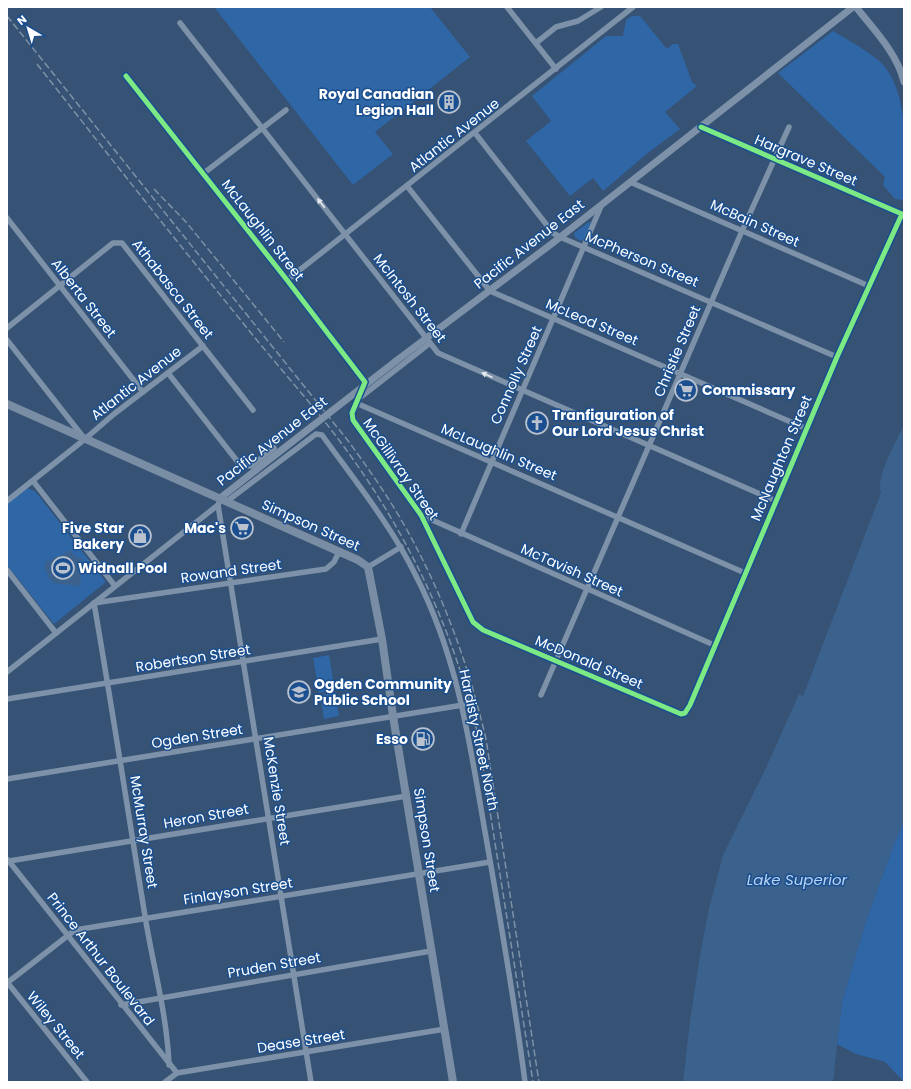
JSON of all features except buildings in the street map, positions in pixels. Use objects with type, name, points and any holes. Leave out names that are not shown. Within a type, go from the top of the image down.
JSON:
[{"type":"main road","name":"Simpson Street","points":[[7,404],[221,502],[358,560],[368,567],[382,639],[393,716],[453,1082]]},
{"type":"street","points":[[507,7],[556,69]]},
{"type":"street","points":[[536,43],[556,27],[583,19],[601,7]]},
{"type":"street","name":"Atlantic Avenue","points":[[287,280],[633,7]]},
{"type":"street","points":[[855,7],[887,46],[900,69],[904,82]]},
{"type":"street","name":"Pacific Avenue East","points":[[221,502],[256,470],[396,361],[428,340],[855,7]]},
{"type":"street","name":"McIntosh Street","points":[[180,23],[438,353],[776,501]]},
{"type":"street","name":"McLaughlin Street","points":[[126,76],[204,173],[365,382],[356,401],[745,573]]},
{"type":"street","points":[[204,173],[286,110]]},
{"type":"street","name":"Christie Street","points":[[541,695],[742,231],[789,127]]},
{"type":"street","name":"Hargrave Street","points":[[701,128],[902,214]]},
{"type":"street","name":"McPherson Street","points":[[475,133],[553,233],[837,357]]},
{"type":"street","name":"McBain Street","points":[[630,182],[869,286]]},
{"type":"street","name":"McLeod Street","points":[[407,186],[490,291],[808,429]]},
{"type":"street","name":"Connolly Street","points":[[461,534],[585,247],[602,204]]},
{"type":"street","name":"McNaughton Street","points":[[685,713],[690,705],[714,645],[808,429],[837,357],[902,214]]},
{"type":"street","name":"Alberta Street","points":[[7,218],[143,392]]},
{"type":"street","name":"Athabasca Street","points":[[60,286],[114,243],[122,243],[253,410]]},
{"type":"street","points":[[7,328],[60,286]]},
{"type":"street","points":[[7,340],[86,439]]},
{"type":"street","points":[[356,401],[428,340]]},
{"type":"street","name":"Atlantic Avenue","points":[[7,501],[86,439],[114,414],[203,346]]},
{"type":"street","points":[[168,373],[241,466],[251,466],[274,448]]},
{"type":"street","name":"McGillivray Street","points":[[356,401],[352,413],[353,420],[421,515],[474,622],[483,630]]},
{"type":"street","name":"Hardisty Street North","points":[[221,502],[316,434],[319,434],[326,441],[401,547],[417,577],[442,636],[463,705],[516,1012],[525,1082]]},
{"type":"street","points":[[33,481],[115,586]]},
{"type":"street","points":[[7,672],[221,502]]},
{"type":"street","name":"McKenzie Street","points":[[221,502],[231,583],[311,1082]]},
{"type":"street","name":"McTavish Street","points":[[421,515],[714,645]]},
{"type":"street","points":[[368,567],[401,547]]},
{"type":"street","name":"Rowand Street","points":[[94,603],[326,569],[334,562],[339,552]]},
{"type":"street","points":[[7,570],[56,633]]},
{"type":"street","name":"McMurray Street","points":[[94,603],[134,841],[145,917],[168,1040],[169,1065]]},
{"type":"street","name":"McDonald Street","points":[[483,630],[670,710],[681,714],[685,713]]},
{"type":"street","name":"Robertson Street","points":[[7,699],[382,639]]},
{"type":"street","name":"Ogden Street","points":[[7,779],[463,705]]},
{"type":"street","name":"Heron Street","points":[[8,860],[407,796]]},
{"type":"street","name":"Prince Arthur Boulevard","points":[[8,860],[169,1065],[177,1073]]},
{"type":"street","name":"Finlayson Street","points":[[7,983],[75,930],[145,917],[490,862]]},
{"type":"street","name":"Pruden Street","points":[[122,1005],[431,951]]},
{"type":"street","name":"Wiley Street","points":[[7,983],[87,1082]]},
{"type":"street","name":"Dease Street","points":[[165,1082],[177,1073],[444,1029]]},
{"type":"shaded area","points":[[214,7],[430,7],[470,57],[375,132],[393,154],[353,185]]},
{"type":"shaded area","points":[[632,16],[640,16],[667,49],[673,44],[678,44],[692,82],[697,86],[665,112],[680,129],[649,152],[603,191],[593,178],[570,196],[526,141],[551,121],[532,96],[606,36],[623,36],[626,20]]},
{"type":"shaded area","points":[[833,31],[881,62],[893,81],[899,96],[904,131],[904,200],[895,199],[883,185],[885,177],[778,73]]},
{"type":"shaded area","points":[[591,222],[587,236],[580,241],[575,237],[574,233]]},
{"type":"shaded area","points":[[27,488],[35,491],[106,582],[54,624],[7,565],[7,504]]},
{"type":"shaded area","points":[[329,655],[335,690],[319,693],[313,658]]},
{"type":"shaded area","points":[[335,693],[339,716],[324,719],[320,695]]},
{"type":"shaded area","points":[[904,821],[904,1082],[885,1062],[856,1054],[837,1044],[842,1002],[866,921]]},
{"type":"water","name":"Lake Superior","points":[[904,425],[904,821],[866,921],[842,1002],[833,1082],[683,1082],[700,955],[709,908],[723,855],[765,770],[799,694],[803,696],[881,493],[881,478],[884,469]]},
{"type":"water","name":"Widnall Pool","points":[[70,550],[76,557],[82,558],[80,586],[53,583],[51,579],[48,578],[47,571],[44,571],[46,561],[50,561],[57,556],[59,557]]},
{"type":"railway","points":[[7,16],[349,442],[403,523],[430,575],[442,601],[462,655],[486,739],[539,1082]]},
{"type":"railway","points":[[37,64],[255,338],[339,440],[385,508],[406,544],[424,580],[441,618],[455,657],[468,696],[478,736],[533,1082]]},
{"type":"railway","points":[[154,189],[186,222],[284,342]]},
{"type":"cycle path","points":[[126,76],[287,280],[365,382],[352,413],[353,420],[421,515],[473,622],[483,630],[681,714],[685,713],[690,705],[837,357],[902,214],[701,127]]},
{"type":"place","name":"Royal Canadian Legion Hall","points":[[449,102]]},
{"type":"place","name":"Commissary","points":[[686,390]]},
{"type":"place","name":"Tranfiguration of Our Lord Jesus Christ","points":[[537,423]]},
{"type":"place","name":"Mac's","points":[[242,528]]},
{"type":"place","name":"Five Star Bakery","points":[[140,536]]},
{"type":"place","name":"Widnall Pool","points":[[63,568]]},
{"type":"place","name":"Ogden Community Public School","points":[[299,692]]},
{"type":"place","name":"Esso","points":[[423,739]]}]
